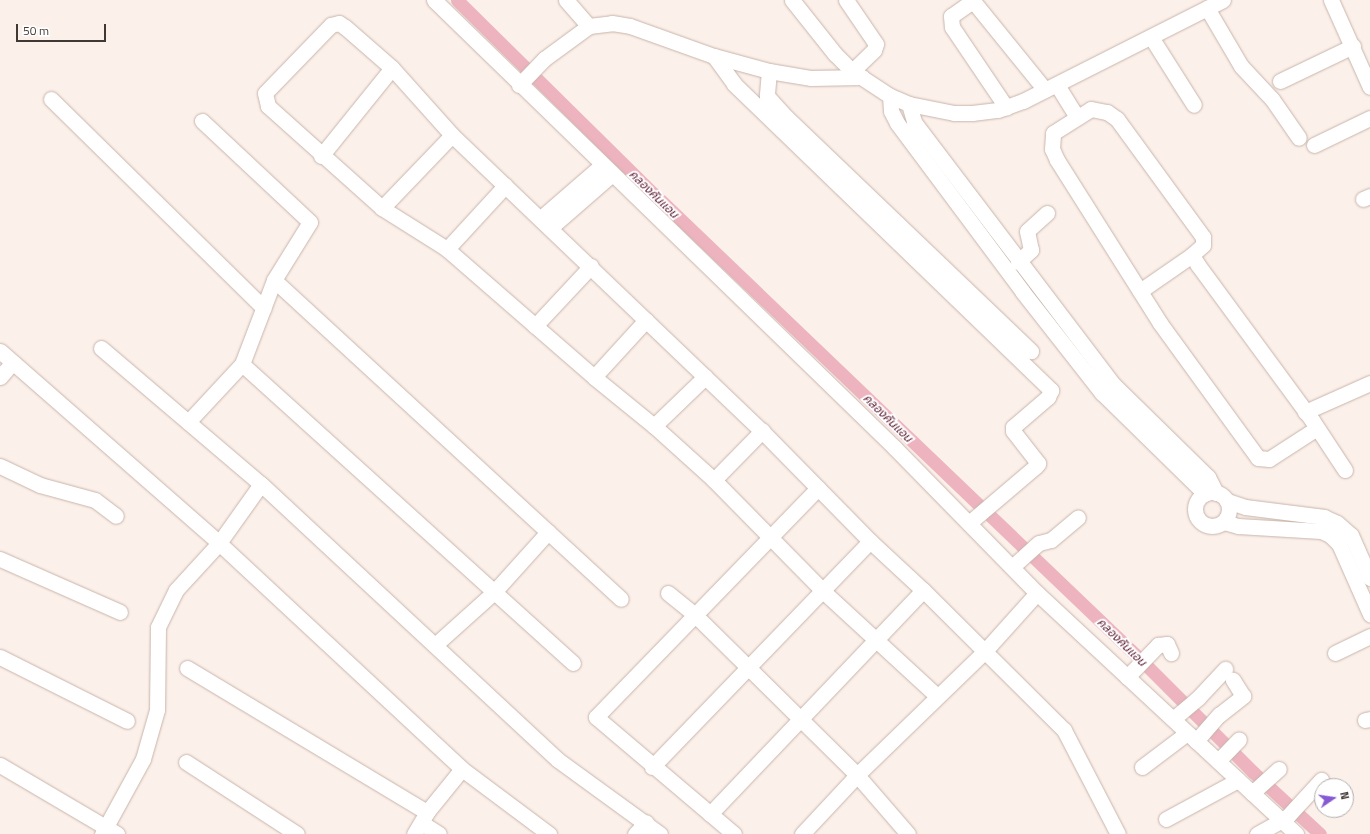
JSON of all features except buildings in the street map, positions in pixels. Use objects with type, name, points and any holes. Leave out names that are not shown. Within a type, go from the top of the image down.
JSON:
[{"type":"street","points":[[434,0],[522,82],[607,170],[895,448],[974,519],[1015,564],[1037,593],[1130,672],[1177,715],[1221,758],[1238,780],[1254,792],[1283,819],[1296,834]]},
{"type":"street","points":[[566,0],[589,26]]},
{"type":"street","points":[[792,0],[835,54],[857,74],[890,96],[909,104],[954,113],[972,113],[1006,107],[1051,88],[1224,0]]},
{"type":"street","points":[[522,82],[544,59],[589,26],[612,23],[630,26],[714,56],[769,71],[811,78],[857,74],[874,50],[876,44],[846,0]]},
{"type":"street","points":[[1006,107],[952,27],[951,16],[974,0],[1077,117]]},
{"type":"street","points":[[1331,0],[1370,86]]},
{"type":"street","points":[[1207,8],[1241,66],[1272,99],[1299,138]]},
{"type":"street","points":[[937,696],[824,592],[714,480],[654,426],[594,377],[447,249],[382,208],[321,156],[268,106],[264,93],[332,25],[339,23],[392,68],[452,135],[762,430],[870,541],[923,590],[1064,730],[1118,834]]},
{"type":"street","points":[[1151,37],[1194,105]]},
{"type":"street","points":[[1280,81],[1353,46]]},
{"type":"street","points":[[714,56],[734,84],[1051,390],[1048,397],[1013,427],[1013,431],[1038,463],[1032,472],[974,519]]},
{"type":"street","points":[[321,156],[392,68]]},
{"type":"street","points":[[769,71],[767,96],[786,117],[1031,351]]},
{"type":"street","points":[[890,96],[891,111],[897,123],[1107,388],[1216,496],[1228,512],[1224,522]]},
{"type":"street","points":[[51,99],[264,308]]},
{"type":"street","points":[[909,104],[914,122],[1018,262],[1028,287]]},
{"type":"street","points":[[1140,291],[1192,255],[1203,245],[1204,237],[1117,120],[1107,112],[1096,109],[1086,111],[1053,133],[1051,142],[1054,156],[1160,323],[1258,458],[1269,459],[1317,428]]},
{"type":"street","points":[[1314,145],[1370,118]]},
{"type":"street","points":[[188,422],[242,364],[274,280],[310,222],[202,121]]},
{"type":"street","points":[[382,208],[452,135]]},
{"type":"street","points":[[545,223],[607,170]]},
{"type":"street","points":[[447,249],[505,186]]},
{"type":"street","points":[[1018,262],[1031,250],[1027,231],[1047,213]]},
{"type":"street","points":[[1192,255],[1317,428],[1345,470]]},
{"type":"street","points":[[535,326],[591,266]]},
{"type":"street","points":[[274,280],[621,599]]},
{"type":"street","points":[[594,377],[646,320]]},
{"type":"street","points":[[101,348],[261,484],[558,760],[646,822],[660,834]]},
{"type":"street","points":[[0,351],[12,364],[219,543],[462,769],[549,834]]},
{"type":"street","points":[[0,377],[12,364]]},
{"type":"street","points":[[242,364],[573,663]]},
{"type":"street","points":[[654,426],[705,377]]},
{"type":"street","points":[[1305,412],[1370,383]]},
{"type":"street","points":[[714,480],[762,430]]},
{"type":"street","points":[[0,466],[40,485],[95,500],[116,516]]},
{"type":"street","points":[[0,765],[108,832],[143,759],[157,710],[158,627],[176,590],[219,543],[261,484]]},
{"type":"street","points":[[734,834],[652,767],[596,717],[694,614],[818,488]]},
{"type":"street","points":[[1370,578],[1351,535],[1337,523],[1324,517],[1245,507],[1216,496],[1198,500],[1196,505],[1198,520],[1209,526],[1224,522],[1238,526],[1321,531],[1330,535],[1339,544],[1370,614]]},
{"type":"street","points":[[1015,564],[1039,543],[1051,540],[1078,516]]},
{"type":"street","points":[[435,645],[494,592],[548,532]]},
{"type":"street","points":[[652,767],[747,667],[824,592],[870,541]]},
{"type":"street","points":[[0,559],[120,612]]},
{"type":"street","points":[[710,814],[923,590]]},
{"type":"street","points":[[668,593],[694,614],[856,775],[908,834]]},
{"type":"street","points":[[802,834],[856,775],[984,652],[1037,593]]},
{"type":"street","points":[[1335,652],[1370,636]]},
{"type":"street","points":[[1130,672],[1149,652],[1163,643],[1171,653]]},
{"type":"street","points":[[0,657],[127,721]]},
{"type":"street","points":[[187,668],[439,834]]},
{"type":"street","points":[[1142,767],[1196,735],[1243,696],[1229,674],[1177,715]]},
{"type":"street","points":[[1221,758],[1239,740]]},
{"type":"street","points":[[186,762],[297,834]]},
{"type":"street","points":[[421,823],[462,769]]},
{"type":"street","points":[[1254,792],[1276,771]]},
{"type":"street","points":[[1166,819],[1238,780]]},
{"type":"street","points":[[1257,834],[1283,819],[1314,787]]},
{"type":"street","points":[[635,834],[646,822]]},
{"type":"waterway","name":"คลองคันแอน","points":[[457,0],[654,194],[1143,662],[1253,772],[1320,834]]}]
